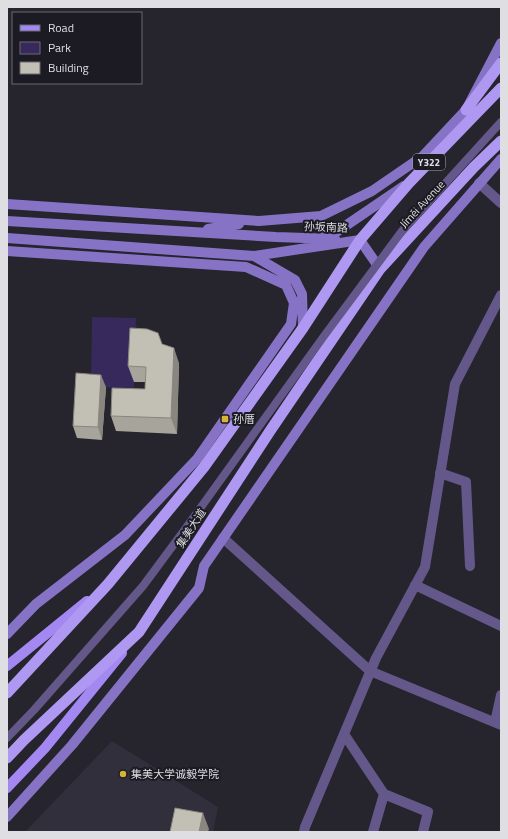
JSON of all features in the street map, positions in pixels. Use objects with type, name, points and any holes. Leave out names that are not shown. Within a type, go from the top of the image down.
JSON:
[{"type":"highway","points":[[466,110],[501,62]]},
{"type":"highway","name":"Y322","points":[[360,240],[409,182],[501,88]]},
{"type":"highway","name":"Jíměi Avenue","points":[[380,269],[474,167],[501,141]]},
{"type":"highway","points":[[7,693],[108,584],[204,467],[303,328],[360,240]]},
{"type":"highway","name":"集美大道","points":[[139,632],[270,431],[380,269]]},
{"type":"highway","points":[[7,758],[24,740],[139,632]]},
{"type":"main road","points":[[186,232],[259,221],[321,216],[372,191],[423,156],[466,110],[501,43]]},
{"type":"main road","points":[[7,817],[72,745],[199,588],[204,566],[424,247],[501,159]]},
{"type":"main road","points":[[276,238],[335,233],[409,182]]},
{"type":"main road","points":[[7,204],[259,221]]},
{"type":"main road","name":"孙坂南路","points":[[7,221],[276,238],[360,240]]},
{"type":"main road","name":"孙坂南路","points":[[7,238],[254,256],[360,240]]},
{"type":"main road","points":[[360,240],[380,269]]},
{"type":"main road","points":[[7,251],[246,267]]},
{"type":"main road","points":[[7,634],[36,604],[126,535],[197,459],[291,324],[294,303],[286,285],[246,267],[185,251]]},
{"type":"main road","points":[[254,256],[295,280],[302,294],[303,328]]},
{"type":"main road","points":[[240,398],[268,378]]},
{"type":"main road","points":[[7,666],[108,584]]},
{"type":"main road","name":"集美大道","points":[[7,788],[45,748],[139,632]]},
{"type":"street","points":[[480,183],[501,203]]},
{"type":"street","points":[[304,832],[370,671],[424,567],[455,384],[497,314],[501,295]]},
{"type":"street","points":[[440,473],[466,482],[470,566]]},
{"type":"street","points":[[223,538],[370,671],[498,723],[501,695]]},
{"type":"street","points":[[415,585],[501,626]]},
{"type":"street","points":[[344,734],[384,794],[428,812],[423,832]]},
{"type":"street","points":[[374,832],[384,794]]},
{"type":"lane","points":[[7,738],[34,710],[143,586],[402,231],[501,122]]},
{"type":"shaded area","name":"集美大学诚毅学院","points":[[112,741],[218,807],[213,832],[25,832]]},
{"type":"green space","points":[[92,317],[136,318],[134,388],[91,387]]},
{"type":"building","points":[[130,328],[147,329],[158,333],[162,344],[174,348],[171,418],[111,416],[112,388],[145,389],[146,367],[128,366]]},
{"type":"building","points":[[76,373],[101,375],[98,427],[73,426]]},
{"type":"building","points":[[175,808],[203,813],[199,832],[170,832]]},
{"type":"place","name":"孙厝","points":[[225,419]]},
{"type":"place","name":"集美大学诚毅学院","points":[[123,774]]}]
